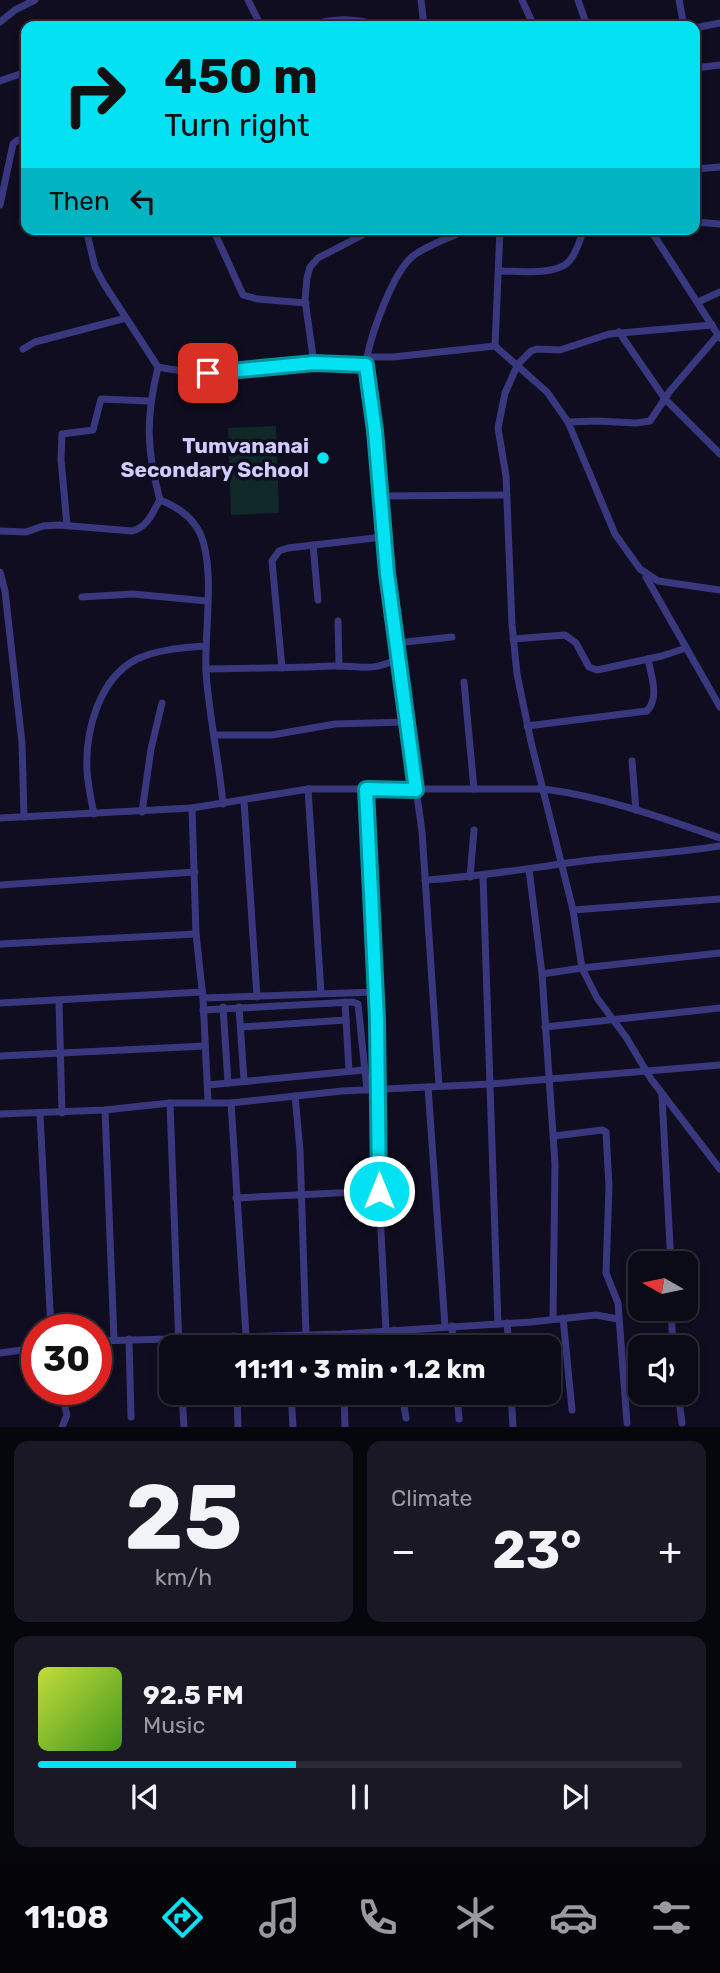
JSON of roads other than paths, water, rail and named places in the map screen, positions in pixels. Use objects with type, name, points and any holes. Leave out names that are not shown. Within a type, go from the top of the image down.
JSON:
[{"type":"street","points":[[0,22],[15,10],[36,0]]},
{"type":"street","points":[[248,0],[258,21]]},
{"type":"street","points":[[421,0],[423,21]]},
{"type":"street","points":[[522,0],[532,21]]},
{"type":"street","points":[[578,0],[585,21]]},
{"type":"street","points":[[679,0],[683,21]]},
{"type":"street","points":[[327,21],[356,21]]},
{"type":"street","points":[[700,27],[720,23]]},
{"type":"street","points":[[700,67],[720,65]]},
{"type":"street","points":[[0,81],[21,74]]},
{"type":"street","points":[[0,205],[13,144],[21,140]]},
{"type":"street","points":[[700,169],[720,167]]},
{"type":"street","points":[[700,222],[720,224]]},
{"type":"street","points":[[87,235],[95,267],[158,367],[181,372],[208,373],[366,361],[495,346],[547,393],[568,422],[615,534],[644,574],[720,707]]},
{"type":"street","points":[[216,235],[243,295],[257,299],[306,303]]},
{"type":"street","points":[[314,363],[306,303],[310,267],[318,258],[365,235]]},
{"type":"street","points":[[439,1086],[422,832],[383,537],[375,431],[366,361],[378,319],[397,278],[409,260],[456,235]]},
{"type":"street","points":[[495,346],[500,235]]},
{"type":"street","points":[[499,271],[547,271],[566,265],[571,260],[581,235]]},
{"type":"street","points":[[568,422],[646,422],[652,419],[665,399],[719,337],[655,235]]},
{"type":"street","points":[[698,302],[720,292]]},
{"type":"street","points":[[23,349],[35,342],[126,318]]},
{"type":"street","points":[[712,325],[619,332],[560,350],[537,349],[526,355],[518,364],[505,393],[498,428],[507,495],[513,639],[527,726],[573,910],[582,968],[591,989],[662,1094],[720,1169]]},
{"type":"street","points":[[619,332],[665,399],[720,454]]},
{"type":"street","points":[[0,531],[26,532],[49,525],[137,530],[148,522],[160,499],[149,442],[150,401],[158,367]]},
{"type":"street","points":[[67,525],[61,460],[62,434],[93,430],[101,399],[150,401]]},
{"type":"street","points":[[379,496],[507,495]]},
{"type":"street","points":[[160,499],[185,514],[200,534],[207,565],[206,669],[223,804]]},
{"type":"street","points":[[282,668],[272,561],[279,551],[383,537]]},
{"type":"street","points":[[313,545],[318,600]]},
{"type":"street","points":[[0,572],[5,591],[22,743],[24,817]]},
{"type":"street","points":[[644,574],[658,581],[720,590]]},
{"type":"street","points":[[82,597],[133,593],[207,601]]},
{"type":"street","points":[[338,621],[339,666]]},
{"type":"street","points":[[513,639],[565,635],[576,643],[588,666],[594,669],[648,659],[686,648]]},
{"type":"street","points":[[396,643],[452,637]]},
{"type":"street","points":[[94,814],[88,779],[88,757],[93,721],[107,685],[130,663],[144,657],[173,649],[206,646]]},
{"type":"street","points":[[206,669],[339,666],[374,668],[398,659]]},
{"type":"street","points":[[527,726],[647,710],[653,705],[654,693],[648,659]]},
{"type":"street","points":[[464,682],[474,789]]},
{"type":"street","points":[[142,811],[151,749],[162,704]]},
{"type":"street","points":[[214,735],[272,735],[335,723],[406,722]]},
{"type":"street","points":[[632,761],[636,810]]},
{"type":"street","points":[[0,818],[192,807],[308,789],[544,789],[636,810],[720,838]]},
{"type":"street","points":[[308,789],[321,993]]},
{"type":"street","points":[[366,789],[375,992],[379,1191],[392,1335]]},
{"type":"street","points":[[244,801],[257,997]]},
{"type":"street","points":[[192,807],[196,934],[208,1101]]},
{"type":"street","points":[[470,877],[474,830]]},
{"type":"street","points":[[425,880],[483,876],[560,864],[677,853],[720,846]]},
{"type":"street","points":[[529,869],[542,975],[554,1136],[553,1320]]},
{"type":"street","points":[[0,885],[195,872]]},
{"type":"street","points":[[483,876],[498,1324]]},
{"type":"street","points":[[573,910],[720,899]]},
{"type":"street","points":[[0,944],[196,934]]},
{"type":"street","points":[[542,975],[720,953]]},
{"type":"street","points":[[0,1003],[375,992]]},
{"type":"street","points":[[59,1001],[62,1113]]},
{"type":"street","points":[[203,1010],[345,1002],[358,1004],[367,1090]]},
{"type":"street","points":[[345,1002],[349,1071]]},
{"type":"street","points":[[223,1007],[228,1083]]},
{"type":"street","points":[[239,1007],[244,1082]]},
{"type":"street","points":[[545,1027],[720,1008]]},
{"type":"street","points":[[241,1027],[346,1020]]},
{"type":"street","points":[[0,1056],[205,1046]]},
{"type":"street","points":[[0,1115],[62,1113],[208,1101],[231,1103],[378,1089],[549,1080],[720,1065]]},
{"type":"street","points":[[208,1085],[364,1070]]},
{"type":"street","points":[[428,1087],[450,1335]]},
{"type":"street","points":[[662,1094],[670,1251]]},
{"type":"street","points":[[295,1096],[302,1195],[306,1335]]},
{"type":"street","points":[[170,1103],[178,1335]]},
{"type":"street","points":[[231,1103],[246,1335]]},
{"type":"street","points":[[105,1110],[114,1339],[159,1339]]},
{"type":"street","points":[[40,1114],[50,1314]]},
{"type":"street","points":[[554,1136],[602,1130],[606,1132],[609,1186],[606,1273],[617,1296],[627,1423]]},
{"type":"street","points":[[236,1198],[379,1191]]},
{"type":"street","points":[[324,1335],[600,1315],[618,1319]]},
{"type":"street","points":[[563,1318],[572,1410]]},
{"type":"street","points":[[507,1323],[508,1335]]},
{"type":"street","points":[[129,1339],[131,1417]]},
{"type":"street","points":[[0,1353],[21,1350]]},
{"type":"street","points":[[61,1427],[66,1415],[64,1405]]},
{"type":"street","points":[[183,1405],[184,1427]]},
{"type":"street","points":[[237,1405],[238,1427]]},
{"type":"street","points":[[292,1405],[293,1427]]},
{"type":"street","points":[[344,1405],[345,1427]]},
{"type":"street","points":[[404,1405],[406,1418]]},
{"type":"street","points":[[458,1405],[459,1419]]},
{"type":"street","points":[[512,1405],[513,1427]]},
{"type":"street","points":[[680,1405],[682,1423]]},
{"type":"place","name":"Tumvananai Secondary School","points":[[323,458]]}]
